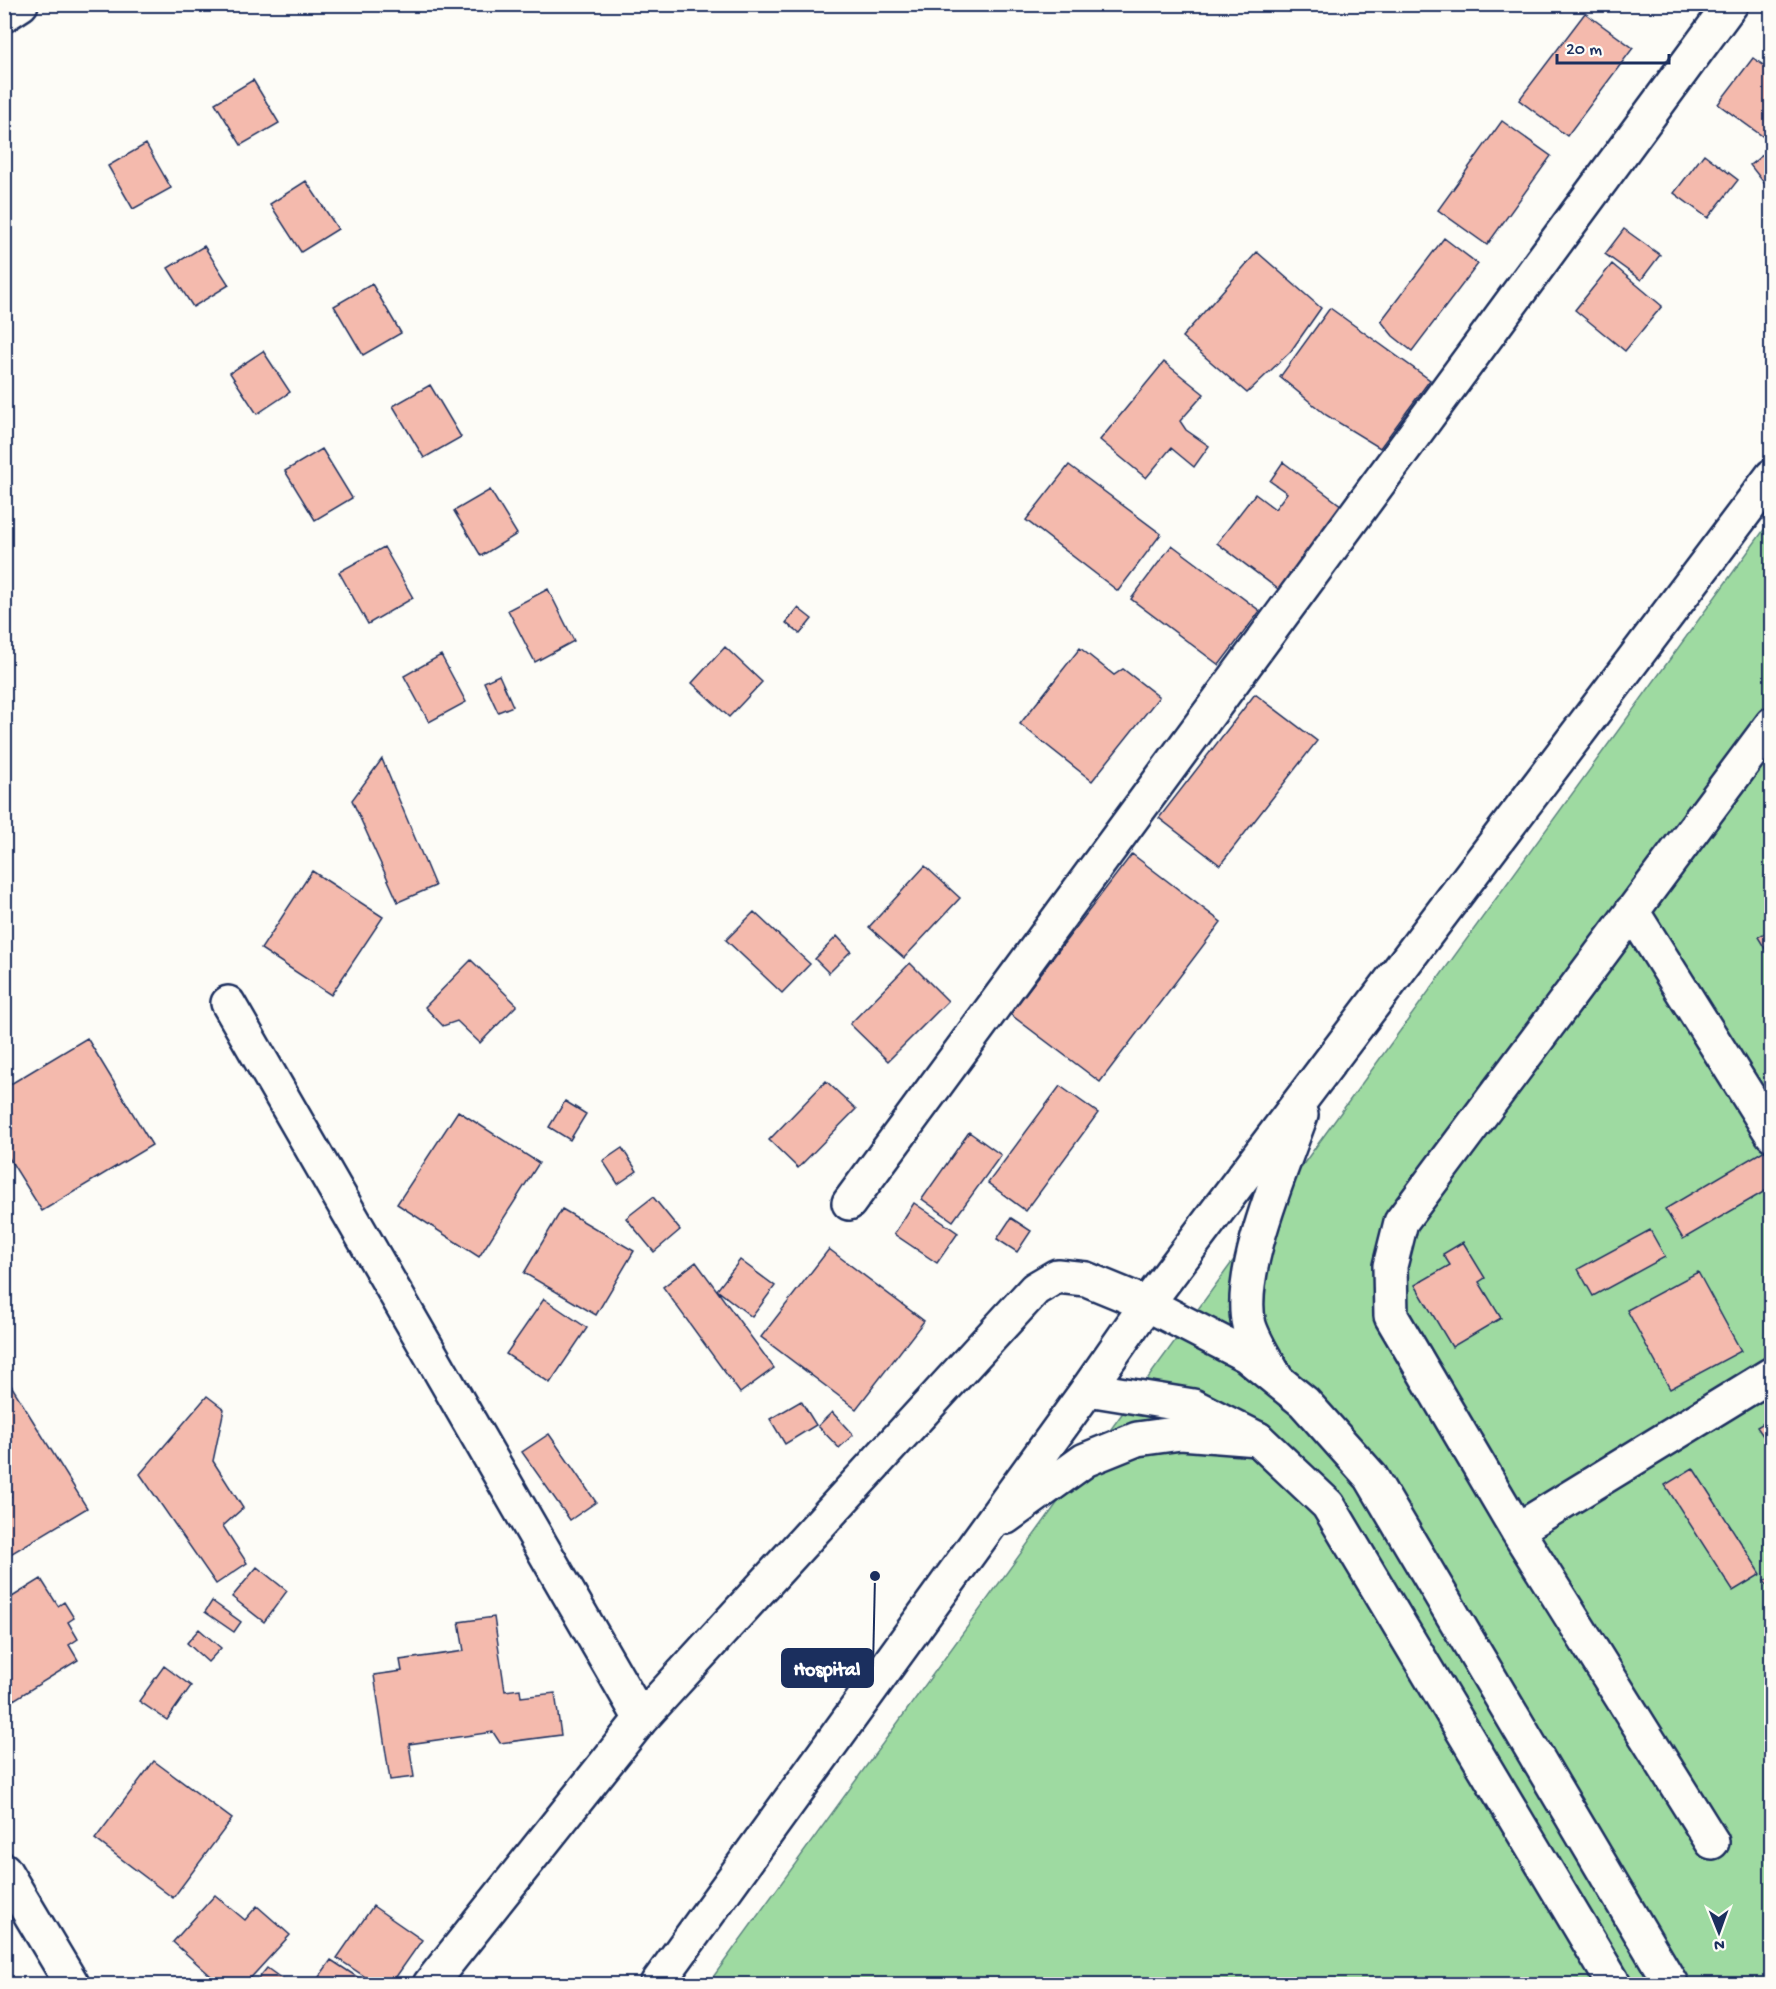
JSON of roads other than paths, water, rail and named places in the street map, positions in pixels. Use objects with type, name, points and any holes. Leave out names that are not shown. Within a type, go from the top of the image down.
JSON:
[{"type":"street","points":[[4,15],[21,4]]},
{"type":"street","points":[[849,1203],[1731,4]]},
{"type":"street","points":[[657,1984],[1088,1389],[1147,1304],[1772,476]]},
{"type":"street","points":[[1712,1842],[1518,1530],[1391,1316],[1390,1266],[1401,1222],[1772,724]]},
{"type":"street","points":[[1632,911],[1772,1134]]},
{"type":"street","points":[[228,1003],[641,1719]]},
{"type":"street","points":[[1276,1378],[1249,1326],[1246,1299],[1250,1270],[1267,1212],[1312,1084]]},
{"type":"street","points":[[430,1984],[641,1719],[1035,1289],[1058,1276],[1086,1279],[1147,1304],[1246,1354],[1304,1402],[1371,1477],[1671,1984]]},
{"type":"street","points":[[1518,1530],[1772,1374]]},
{"type":"street","points":[[1088,1389],[1193,1406],[1258,1439],[1328,1505],[1614,1984]]},
{"type":"street","points":[[983,1534],[1085,1460],[1137,1439],[1181,1433],[1258,1439]]},
{"type":"street","points":[[4,1870],[72,1984]]},
{"type":"place","name":"Hospital","points":[[875,1576]]}]
